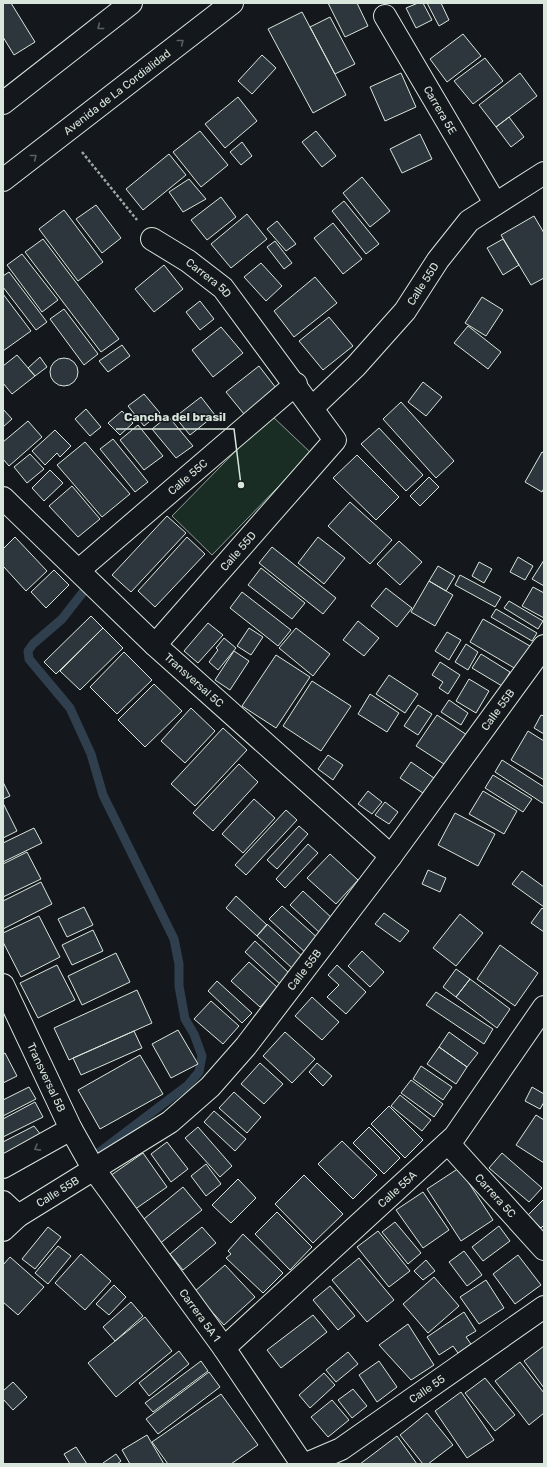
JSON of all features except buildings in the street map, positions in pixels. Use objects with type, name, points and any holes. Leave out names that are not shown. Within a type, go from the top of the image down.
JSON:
[{"type":"street","points":[[3,103],[131,3]]},
{"type":"street","name":"Avenida de La Cordialidad","points":[[3,180],[232,3]]},
{"type":"street","name":"Carrera 5E","points":[[385,16],[495,203]]},
{"type":"street","name":"Calle 55D","points":[[312,408],[356,366],[405,311],[438,260],[469,221],[544,173]]},
{"type":"street","name":"Carrera 5D","points":[[152,239],[188,261],[223,288],[296,384],[336,440]]},
{"type":"street","name":"Calle 55C","points":[[79,570],[296,384]]},
{"type":"street","name":"Calle 55D","points":[[155,645],[336,440]]},
{"type":"street","name":"Transversal 5C","points":[[3,498],[155,645],[391,856]]},
{"type":"street","name":"Calle 55B","points":[[8,1216],[170,1122],[210,1088],[246,1046],[391,856],[544,646]]},
{"type":"street","name":"Transversal 5B","points":[[3,985],[71,1129],[93,1168]]},
{"type":"street","name":"Calle 55A","points":[[224,1348],[455,1136],[544,1007]]},
{"type":"street","points":[[3,1167],[71,1129]]},
{"type":"street","name":"Carrera 5C","points":[[448,1143],[544,1249]]},
{"type":"street","name":"Carrera 5A 1","points":[[93,1168],[224,1348],[302,1464]]},
{"type":"street","name":"Calle 55","points":[[306,1464],[341,1449],[544,1307]]},
{"type":"path","points":[[64,133],[79,148],[152,239]]},
{"type":"green space","points":[[271,415],[311,453],[212,555],[172,516]]},
{"type":"waterway","points":[[89,1160],[188,1085],[199,1072],[202,1056],[194,1034],[185,1019],[179,986],[179,964],[174,939],[103,795],[91,754],[70,708],[29,659],[28,651],[33,644],[62,619],[91,582]]},
{"type":"place","name":"Cancha del brasil","points":[[241,485]]}]
